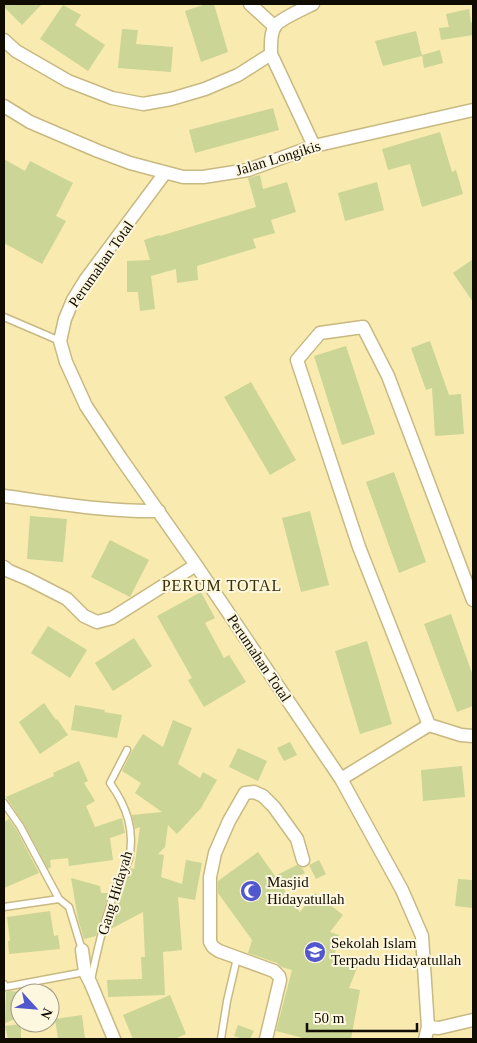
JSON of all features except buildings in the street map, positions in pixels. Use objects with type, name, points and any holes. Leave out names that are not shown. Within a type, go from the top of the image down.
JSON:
[{"type":"street","points":[[250,4],[275,26]]},
{"type":"street","points":[[313,4],[289,16],[275,26],[271,38],[271,54],[314,146]]},
{"type":"street","points":[[4,40],[16,51],[68,81],[112,98],[143,104],[171,99],[205,88],[238,75],[271,54]]},
{"type":"street","name":"Jalan Longikis","points":[[4,106],[30,122],[98,151],[130,163],[184,177],[203,177],[248,170],[314,146],[473,110]]},
{"type":"street","name":"Perumahan Total","points":[[165,173],[73,300],[64,318],[60,342],[66,362],[86,406],[342,779],[402,890],[422,936],[426,1033]]},
{"type":"street","points":[[429,725],[359,547],[297,360],[320,333],[363,327],[388,376],[473,600]]},
{"type":"street","points":[[4,496],[96,509],[158,511]]},
{"type":"street","points":[[4,567],[67,599],[84,616],[98,622],[112,618],[196,565]]},
{"type":"street","points":[[342,779],[429,725],[461,735],[473,736]]},
{"type":"street","points":[[266,1039],[280,980],[279,976],[274,971],[219,951],[212,947],[210,942],[210,877],[215,853],[228,821],[245,793],[254,792],[263,796],[274,807],[297,839],[303,860]]},
{"type":"street","points":[[82,950],[88,978],[114,1039]]},
{"type":"street","points":[[426,1033],[473,1020]]},
{"type":"lane","points":[[4,317],[60,342]]},
{"type":"lane","name":"Gang Hidayah","points":[[88,978],[98,951],[108,910],[128,860],[131,830],[125,809],[117,792],[110,783],[127,750]]},
{"type":"lane","points":[[4,803],[20,826],[59,899],[69,907],[82,950]]},
{"type":"lane","points":[[4,907],[59,899]]},
{"type":"lane","points":[[221,1039],[237,958]]},
{"type":"lane","points":[[4,984],[5,987],[88,978]]},
{"type":"place","name":"Masjid Hidayatullah","points":[[251,891]]},
{"type":"place","name":"Sekolah Islam Terpadu Hidayatullah","points":[[315,952]]},
{"type":"district","name":"PERUM TOTAL","points":[[222,585]]}]
